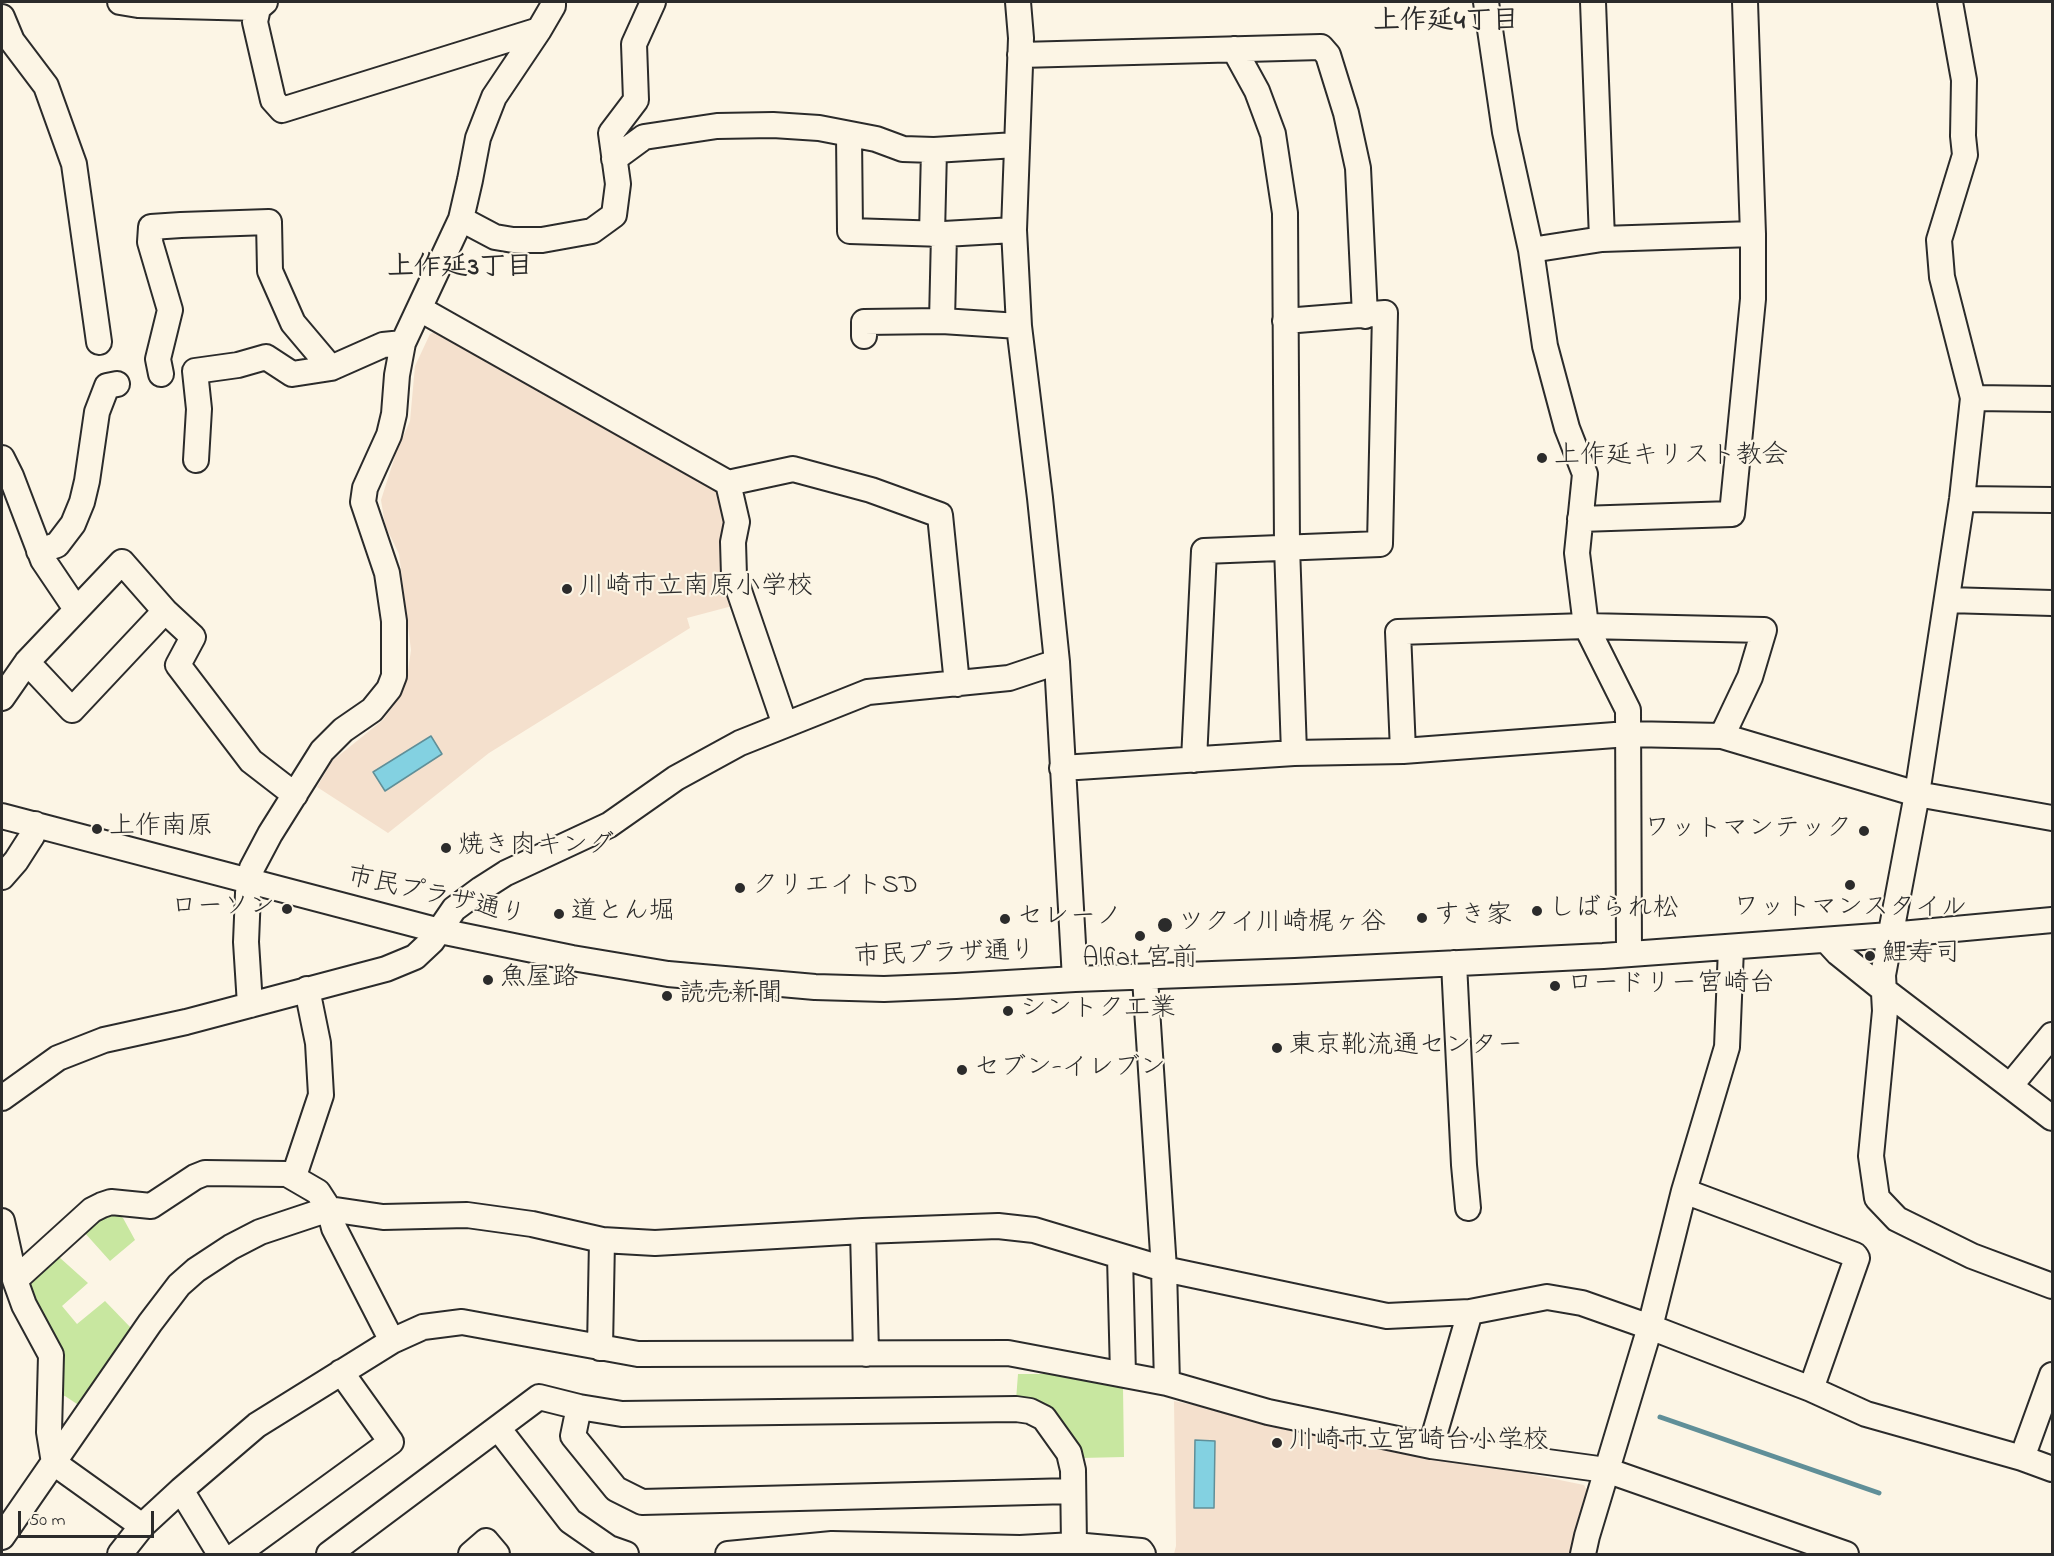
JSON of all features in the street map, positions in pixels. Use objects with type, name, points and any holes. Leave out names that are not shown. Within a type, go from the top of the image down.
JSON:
[{"type":"street","points":[[2,6],[8,2]]},
{"type":"street","points":[[120,2],[138,5],[262,5],[255,22],[273,100],[282,110],[539,30]]},
{"type":"street","points":[[250,1005],[246,942],[249,882],[252,868],[322,751],[343,730],[372,710],[389,689],[394,676],[394,621],[387,573],[363,502],[364,488],[389,435],[403,343],[461,219],[478,138],[494,97],[539,30],[553,2]]},
{"type":"street","points":[[461,219],[495,237],[513,240],[542,240],[592,231],[614,215],[618,184],[610,133],[636,99],[633,44],[653,2]]},
{"type":"street","points":[[1020,2],[1021,38],[1014,231],[1019,326],[1041,498],[1057,662],[1075,979]]},
{"type":"street","points":[[1486,2],[1505,132],[1531,250],[1545,346],[1567,428],[1585,474],[1577,553],[1586,626],[1628,710],[1629,954]]},
{"type":"street","points":[[1593,2],[1602,239]]},
{"type":"street","points":[[1580,519],[1732,514],[1753,299],[1745,2]]},
{"type":"street","points":[[1950,2],[1964,80],[1965,155],[1939,240],[1942,277],[1973,398],[1962,499],[1917,794],[1883,975],[1885,1011],[1871,1156],[1873,1179],[1878,1198],[1897,1219],[1972,1256],[2052,1286]]},
{"type":"street","points":[[2,17],[12,41],[46,86],[74,164],[99,342]]},
{"type":"street","points":[[1020,56],[1321,47],[1328,55],[1346,113],[1358,168],[1365,316]]},
{"type":"street","points":[[1234,49],[1257,91],[1273,134],[1284,213],[1287,546],[1294,753]]},
{"type":"street","points":[[614,159],[644,137],[717,126],[819,128],[876,139],[903,149],[934,150],[1017,145]]},
{"type":"street","points":[[849,135],[850,231],[938,234],[1014,231]]},
{"type":"street","points":[[934,150],[942,321]]},
{"type":"street","points":[[161,374],[158,359],[170,310],[150,242],[151,227],[181,225],[269,222],[270,271],[293,323],[331,368]]},
{"type":"street","points":[[1531,250],[1602,239],[1753,234]]},
{"type":"street","points":[[420,309],[728,483],[793,469],[871,490],[939,515],[957,684]]},
{"type":"street","points":[[1194,760],[1204,551],[1380,544],[1385,313],[1285,321]]},
{"type":"street","points":[[864,336],[864,322],[942,321],[1019,326]]},
{"type":"street","points":[[196,460],[199,409],[195,371],[238,365],[266,357],[292,374],[331,368],[382,345],[403,343]]},
{"type":"street","points":[[39,551],[57,545],[73,524],[82,502],[97,412],[107,384]]},
{"type":"street","points":[[1973,398],[2052,399]]},
{"type":"street","points":[[2,458],[43,560],[76,609]]},
{"type":"street","points":[[728,483],[737,522],[732,542],[734,576],[785,725]]},
{"type":"street","points":[[1962,499],[2052,500]]},
{"type":"street","points":[[2,698],[27,662],[122,562],[165,611],[193,637],[178,665],[251,761],[295,795]]},
{"type":"street","points":[[1947,600],[2052,603]]},
{"type":"street","points":[[27,662],[72,711],[165,611]]},
{"type":"street","points":[[1403,751],[1398,632],[1586,626],[1764,630],[1750,677],[1722,736]]},
{"type":"street","points":[[2,1098],[58,1058],[104,1040],[186,1022],[403,963],[426,949],[454,909],[506,873],[609,825],[676,778],[740,743],[868,692],[1009,678],[1057,662]]},
{"type":"street","points":[[1062,768],[1294,753],[1403,751],[1628,734],[1722,736],[1917,794],[2052,818]]},
{"type":"street","name":"市民プラザ通り","points":[[2,816],[440,931],[572,958],[668,974],[815,987],[908,988],[1629,954],[1731,948],[2052,920]]},
{"type":"street","points":[[2,877],[16,861],[32,836],[35,824]]},
{"type":"street","points":[[1826,940],[1838,953],[1884,990],[2052,1118]]},
{"type":"street","points":[[1583,1554],[1650,1327],[1684,1191],[1726,1047],[1731,948]]},
{"type":"street","points":[[1454,963],[1468,1208]]},
{"type":"street","points":[[1145,978],[1164,1269],[1167,1383]]},
{"type":"street","points":[[294,1176],[321,1095],[318,1042],[307,989]]},
{"type":"street","points":[[2010,1086],[2052,1035]]},
{"type":"street","points":[[15,1280],[92,1210],[102,1205],[111,1202],[150,1206],[205,1173],[287,1174],[318,1192],[329,1209],[334,1228],[392,1341]]},
{"type":"street","points":[[1684,1191],[1855,1255],[1857,1258],[1811,1389]]},
{"type":"street","points":[[2,1537],[150,1323],[179,1285],[196,1270],[231,1247],[260,1232],[329,1209],[383,1217],[467,1215],[532,1224],[602,1240],[679,1242],[862,1231],[1014,1227],[1034,1230],[1164,1269],[1387,1316],[1470,1312],[1547,1297],[1582,1303],[1650,1327],[1811,1389],[1866,1414],[2022,1458],[2052,1469]]},
{"type":"street","points":[[2,1221],[15,1280],[24,1305],[51,1355],[49,1432],[54,1463],[142,1526]]},
{"type":"street","points":[[862,1231],[866,1353]]},
{"type":"street","points":[[600,1348],[602,1240]]},
{"type":"street","points":[[1120,1257],[1123,1374]]},
{"type":"street","points":[[1431,1446],[1470,1312]]},
{"type":"street","points":[[120,1554],[142,1526],[257,1425],[392,1341],[423,1327],[462,1322],[638,1353],[1008,1353],[1167,1383],[1268,1412],[1431,1446],[1606,1470],[1846,1554]]},
{"type":"street","points":[[237,1554],[391,1442],[341,1372]]},
{"type":"street","points":[[2022,1458],[2052,1375]]},
{"type":"street","points":[[329,1554],[539,1397],[622,1414],[1016,1409],[1030,1411],[1044,1418],[1069,1453],[1073,1470],[1074,1545]]},
{"type":"street","points":[[579,1407],[573,1436],[616,1489],[642,1502],[1072,1491]]},
{"type":"street","points":[[498,1428],[570,1521],[609,1548],[626,1554]]},
{"type":"street","points":[[181,1490],[220,1554]]},
{"type":"street","points":[[471,1554],[486,1540],[497,1554]]},
{"type":"street","points":[[728,1554],[832,1544],[1020,1551],[1074,1545],[1142,1552]]},
{"type":"shaded area","name":"川崎市立南原小学校","points":[[437,331],[717,485],[723,511],[724,538],[736,605],[687,618],[690,628],[489,753],[388,833],[317,787],[332,761],[383,720],[398,699],[407,678],[411,650],[399,554],[385,525],[381,500],[396,453],[410,421],[415,366],[430,334]]},
{"type":"shaded area","name":"川崎市立宮崎台小学校","points":[[1174,1401],[1584,1485],[1591,1497],[1570,1554],[1174,1554],[1176,1546]]},
{"type":"green space","points":[[117,1214],[123,1218],[135,1240],[110,1261],[84,1232],[102,1219]]},
{"type":"green space","points":[[59,1257],[88,1283],[62,1306],[77,1324],[105,1301],[132,1329],[80,1406],[65,1396],[58,1397],[25,1286]]},
{"type":"green space","points":[[1018,1374],[1064,1374],[1123,1387],[1124,1457],[1081,1458],[1016,1400]]},
{"type":"water","points":[[431,736],[442,754],[385,791],[373,772]]},
{"type":"water","points":[[1195,1440],[1215,1441],[1214,1508],[1194,1508]]},
{"type":"waterway","points":[[1660,1417],[1879,1493]]},
{"type":"place","name":"上作延キリスト教会","points":[[1542,458]]},
{"type":"place","name":"川崎市立南原小学校","points":[[567,589]]},
{"type":"place","name":"上作南原","points":[[97,829]]},
{"type":"place","name":"ワットマンテック","points":[[1864,831]]},
{"type":"place","name":"焼き肉キング","points":[[446,848]]},
{"type":"place","name":"ワットマンスタイル","points":[[1850,885]]},
{"type":"place","name":"クリエイトSD","points":[[740,888]]},
{"type":"place","name":"ローソン","points":[[287,909]]},
{"type":"place","name":"しばられ松","points":[[1537,911]]},
{"type":"place","name":"道とん堀","points":[[559,914]]},
{"type":"place","name":"すき家","points":[[1422,918]]},
{"type":"place","name":"セレーノ","points":[[1005,919]]},
{"type":"place","name":"ツクイ川崎梶ヶ谷","points":[[1165,925]]},
{"type":"place","name":"Alflat 宮前","points":[[1140,936]]},
{"type":"place","name":"鯉寿司","points":[[1870,956]]},
{"type":"place","name":"魚屋路","points":[[488,980]]},
{"type":"place","name":"ロードリー宮崎台","points":[[1555,986]]},
{"type":"place","name":"読売新聞","points":[[667,996]]},
{"type":"place","name":"シントク工業","points":[[1008,1011]]},
{"type":"place","name":"東京靴流通センター","points":[[1277,1048]]},
{"type":"place","name":"セブン-イレブン","points":[[962,1070]]},
{"type":"place","name":"川崎市立宮崎台小学校","points":[[1277,1443]]},
{"type":"district","name":"上作延4丁目","points":[[1446,24]]},
{"type":"district","name":"上作延3丁目","points":[[460,270]]}]
